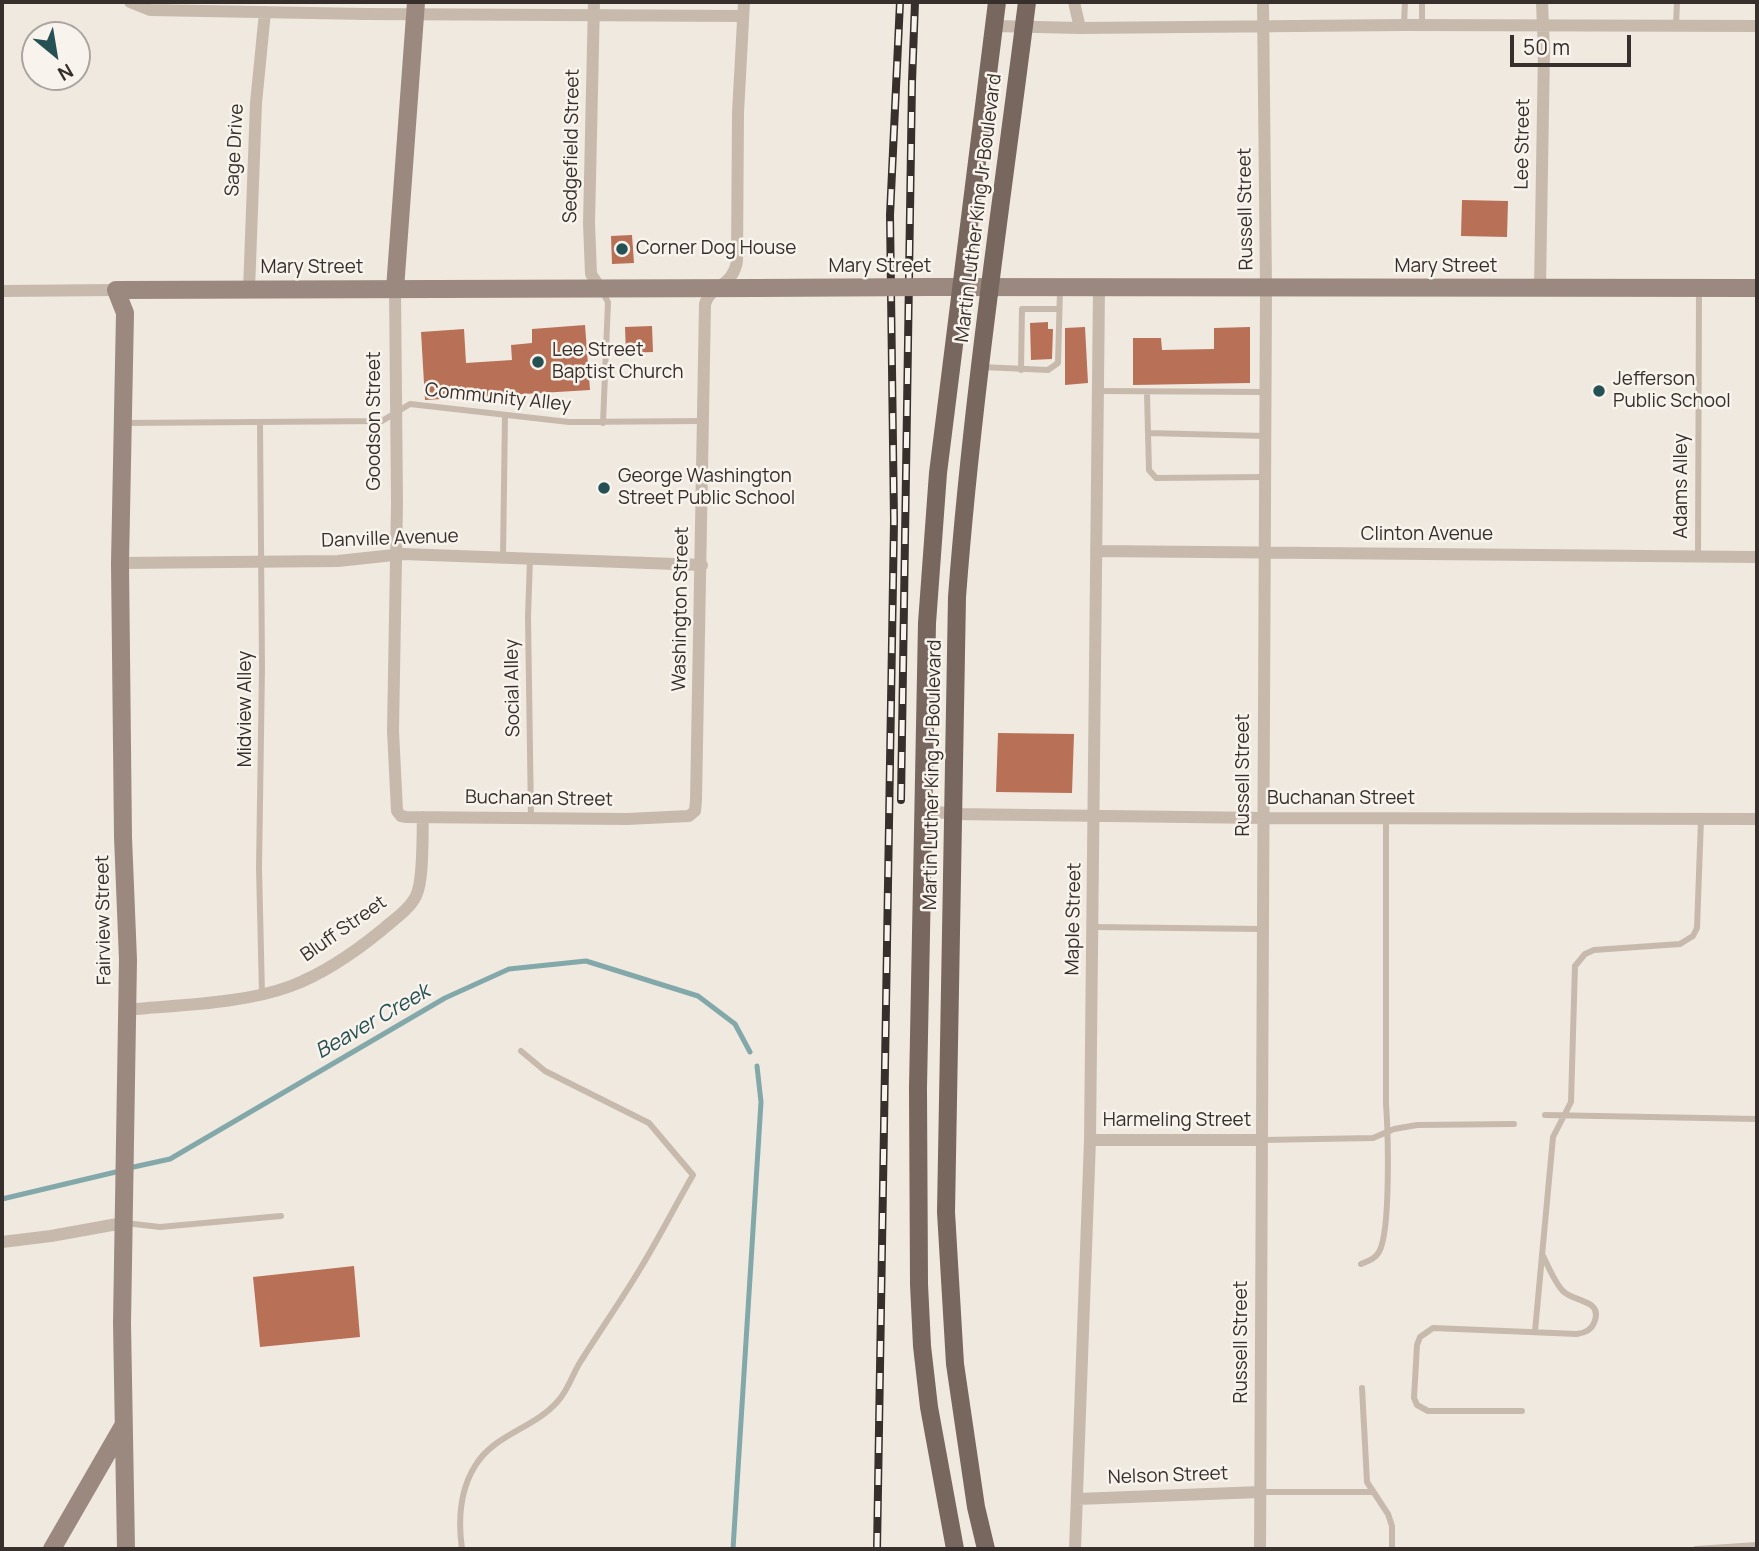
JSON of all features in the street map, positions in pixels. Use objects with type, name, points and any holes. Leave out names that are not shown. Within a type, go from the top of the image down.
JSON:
[{"type":"main road","name":"Martin Luther King Jr Boulevard","points":[[955,1549],[929,1407],[919,1284],[918,1088],[927,623],[938,473],[997,2]]},
{"type":"main road","name":"Martin Luther King Jr Boulevard","points":[[986,1549],[975,1507],[955,1364],[946,1212],[957,597],[964,503],[989,289],[1027,2]]},
{"type":"main road","name":"Goodson Street","points":[[395,289],[416,7]]},
{"type":"main road","name":"Mary Street","points":[[116,290],[719,287],[1757,288]]},
{"type":"main road","name":"Fairview Street","points":[[116,290],[125,313],[120,563],[123,837],[128,960],[123,1161],[126,1549]]},
{"type":"main road","points":[[52,1549],[123,1426]]},
{"type":"street","points":[[130,2],[150,10],[265,12],[416,7],[594,16],[743,16]]},
{"type":"street","name":"Sedgefield Street","points":[[594,2],[589,223],[591,274],[600,288]]},
{"type":"street","name":"Washington Street","points":[[655,818],[682,817],[695,811],[705,421],[705,304],[710,295],[732,278],[737,261],[738,113],[744,2]]},
{"type":"street","points":[[1074,2],[1080,28]]},
{"type":"street","name":"Russell Street","points":[[1260,1549],[1266,392],[1263,2]]},
{"type":"street","name":"Lee Street","points":[[1540,287],[1544,51],[1542,2]]},
{"type":"street","name":"Sage Drive","points":[[249,290],[256,103],[265,12]]},
{"type":"street","points":[[994,26],[1757,26]]},
{"type":"street","name":"Goodson Street","points":[[395,289],[396,555],[393,731],[396,806],[401,816],[423,817]]},
{"type":"street","name":"Maple Street","points":[[1075,1549],[1090,1140],[1099,289]]},
{"type":"street","name":"Mary Street","points":[[2,291],[116,290]]},
{"type":"street","name":"Clinton Avenue","points":[[1096,551],[1757,557]]},
{"type":"street","name":"Danville Avenue","points":[[120,563],[338,561],[396,555],[702,565]]},
{"type":"street","name":"Buchanan Street","points":[[924,810],[953,814],[1263,818],[1757,819]]},
{"type":"street","name":"Buchanan Street","points":[[423,817],[655,818]]},
{"type":"street","name":"Bluff Street","points":[[127,1010],[262,994],[309,978],[345,957],[411,905],[418,894],[423,817]]},
{"type":"street","name":"Harmeling Street","points":[[1090,1140],[1263,1140]]},
{"type":"street","points":[[2,1241],[51,1236],[123,1223]]},
{"type":"street","name":"Nelson Street","points":[[1077,1499],[1260,1492]]},
{"type":"lane","points":[[1404,25],[1405,2]]},
{"type":"lane","points":[[1422,2],[1422,25]]},
{"type":"lane","points":[[1676,26],[1677,2]]},
{"type":"lane","points":[[600,288],[608,302],[603,423]]},
{"type":"lane","name":"Adams Alley","points":[[1698,557],[1699,288]]},
{"type":"lane","points":[[980,367],[1048,370],[1058,363],[1060,289]]},
{"type":"lane","points":[[1021,370],[1022,309],[1058,309]]},
{"type":"lane","points":[[1098,391],[1266,392]]},
{"type":"lane","points":[[1147,393],[1149,470],[1156,478],[1265,477]]},
{"type":"lane","name":"Community Alley","points":[[124,423],[382,421],[410,404],[459,408],[505,416],[603,423],[705,421]]},
{"type":"lane","points":[[503,557],[505,416]]},
{"type":"lane","name":"Midview Alley","points":[[260,423],[262,808],[259,868],[262,994]]},
{"type":"lane","points":[[1148,433],[1265,436]]},
{"type":"lane","name":"Social Alley","points":[[530,558],[528,617],[531,817]]},
{"type":"lane","points":[[1361,1264],[1374,1258],[1382,1245],[1388,1133],[1386,818]]},
{"type":"lane","points":[[1535,1331],[1553,1137],[1572,1102],[1576,966],[1585,954],[1594,950],[1680,944],[1693,936],[1697,928],[1701,819]]},
{"type":"lane","points":[[1093,928],[1262,929]]},
{"type":"lane","points":[[462,1549],[460,1510],[473,1469],[495,1443],[545,1415],[559,1400],[640,1269],[692,1175],[649,1123],[545,1071],[521,1051]]},
{"type":"lane","points":[[1545,1115],[1757,1119]]},
{"type":"lane","points":[[1263,1140],[1373,1138],[1394,1129],[1418,1125],[1514,1124]]},
{"type":"lane","points":[[123,1223],[160,1227],[281,1216]]},
{"type":"lane","points":[[1522,1410],[1422,1409],[1414,1398],[1417,1345],[1420,1337],[1433,1328],[1577,1334],[1592,1327],[1596,1319],[1593,1307],[1588,1302],[1563,1292],[1541,1252]]},
{"type":"lane","points":[[1362,1388],[1367,1482],[1388,1514],[1392,1526],[1392,1549]]},
{"type":"lane","points":[[1260,1492],[1372,1492]]},
{"type":"lane","points":[[1696,1549],[1757,1545]]},
{"type":"building","points":[[1462,200],[1508,201],[1507,237],[1461,236]]},
{"type":"building","name":"Corner Dog House","points":[[632,235],[634,263],[612,264],[611,236]]},
{"type":"building","points":[[1048,322],[1048,329],[1053,329],[1052,359],[1031,360],[1030,323]]},
{"type":"building","name":"Lee Street Baptist Church","points":[[585,325],[590,390],[425,400],[421,332],[464,329],[466,363],[512,360],[511,345],[532,343],[532,329]]},
{"type":"building","points":[[652,326],[653,352],[626,353],[625,327]]},
{"type":"building","points":[[1085,327],[1088,383],[1065,385],[1065,328]]},
{"type":"building","points":[[1250,327],[1250,383],[1133,385],[1133,338],[1161,338],[1162,350],[1214,349],[1214,328]]},
{"type":"building","points":[[998,733],[1074,734],[1072,793],[996,792]]},
{"type":"building","points":[[354,1266],[360,1337],[260,1347],[253,1277]]},
{"type":"waterway","name":"Beaver Creek","points":[[129,1168],[170,1159],[445,998],[509,969],[586,961],[698,996],[735,1024],[750,1052]]},
{"type":"waterway","name":"Beaver Creek","points":[[733,1549],[761,1102],[757,1066]]},
{"type":"waterway","name":"Beaver Creek","points":[[2,1199],[120,1171]]},
{"type":"railway","points":[[877,1549],[894,521],[890,215],[900,2]]},
{"type":"railway","points":[[901,800],[915,2]]},
{"type":"place","name":"Corner Dog House","points":[[622,249]]},
{"type":"place","name":"Lee Street Baptist Church","points":[[538,362]]},
{"type":"place","name":"Jefferson Public School","points":[[1599,391]]},
{"type":"place","name":"George Washington Street Public School","points":[[604,488]]}]
